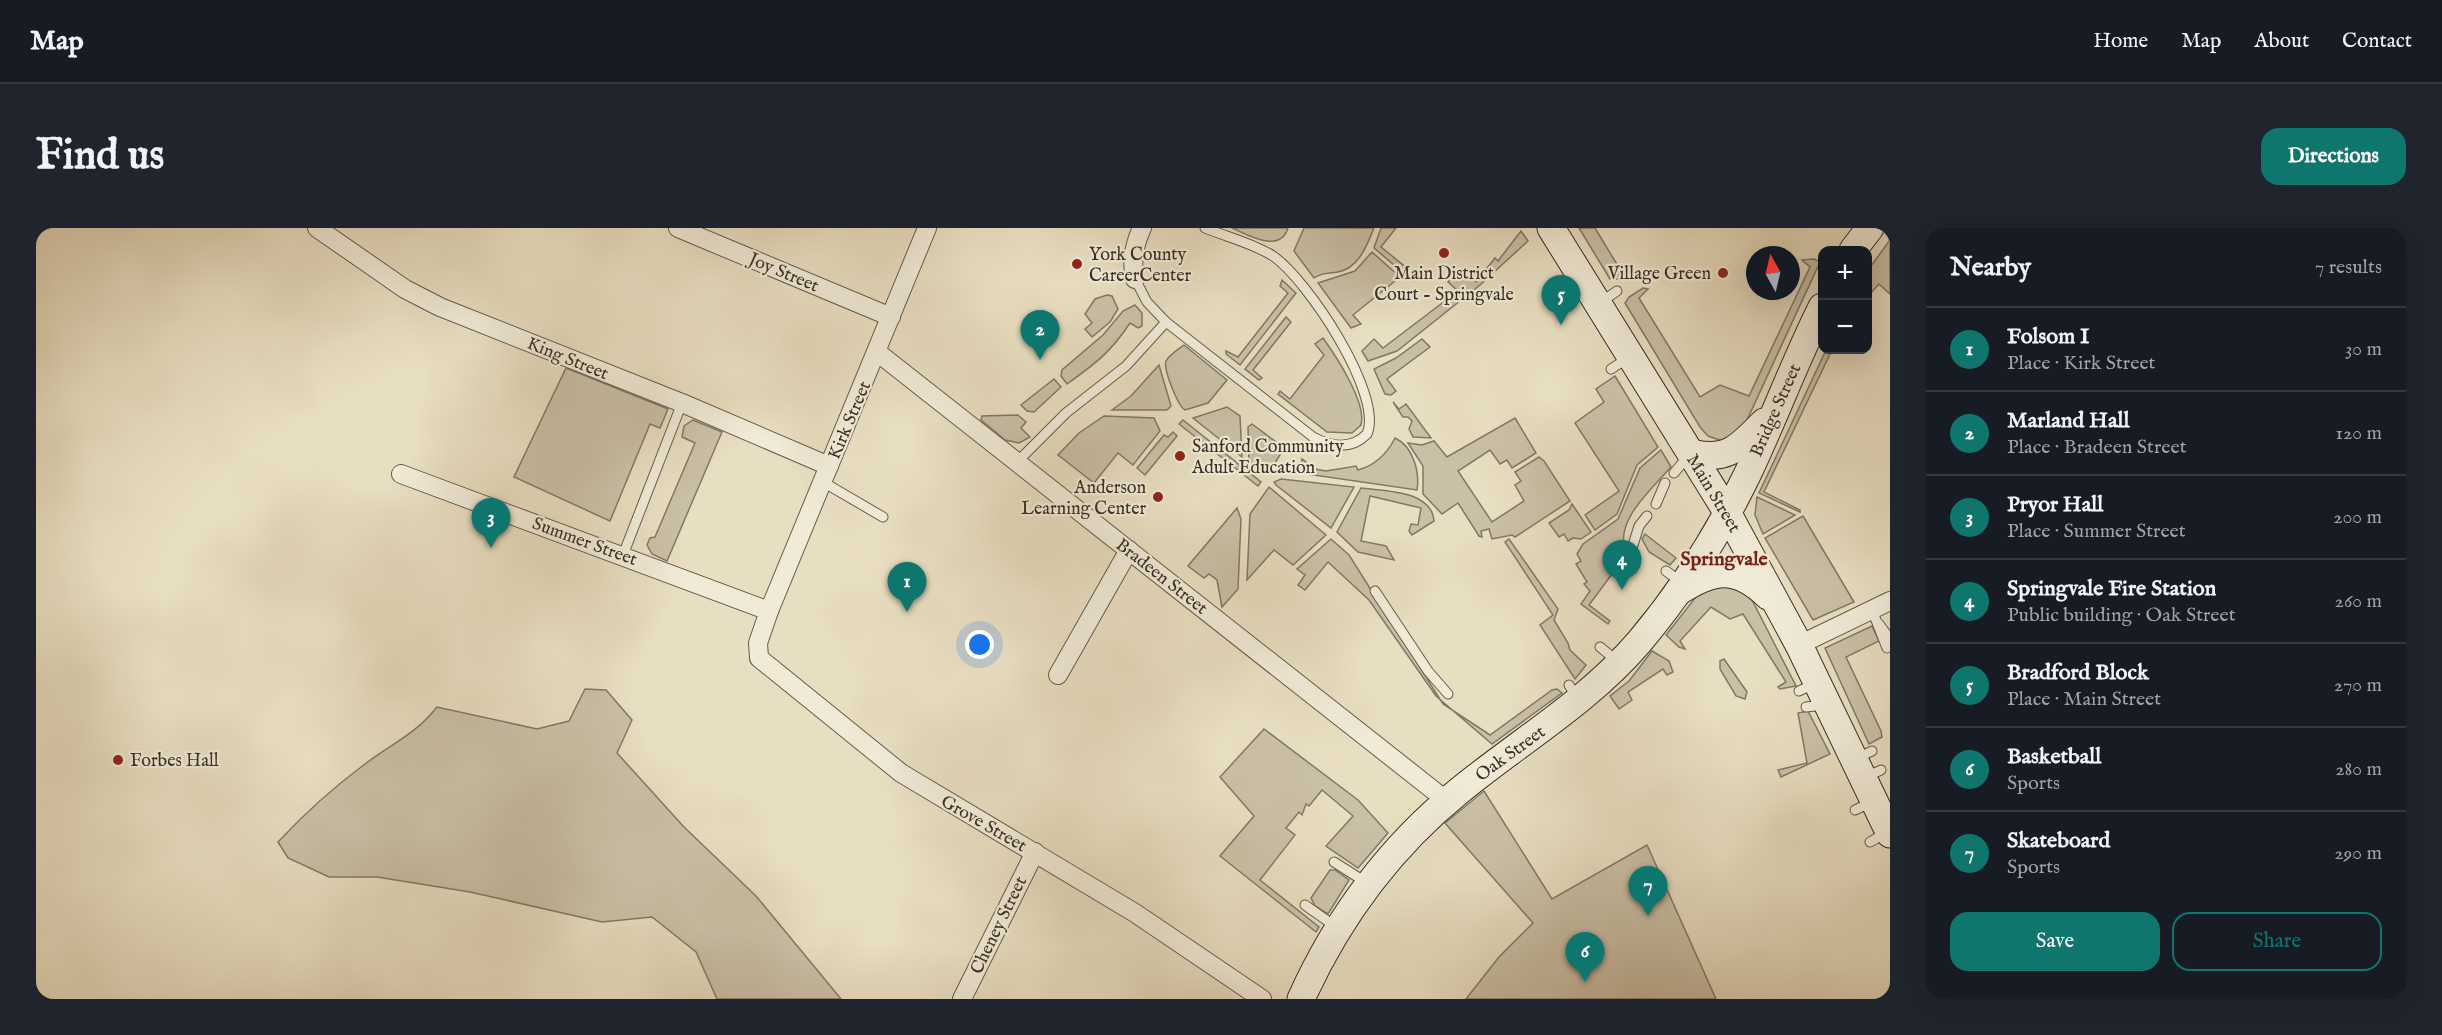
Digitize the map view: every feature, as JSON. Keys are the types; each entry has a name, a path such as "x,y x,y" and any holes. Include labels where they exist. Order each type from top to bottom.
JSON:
{"main road":[{"name":"Main Street","path":"1551,228 1608,297 1621,363 1683,463 1726,512 1799,645 1813,696 1875,801"},
{"path":"1856,246 1870,228"},
{"name":"Bridge Street","path":"1726,512 1818,316"},
{"path":"1683,463 1709,458 1740,447 1775,411"},
{"name":"Oak Street","path":"1301,999 1338,928 1367,883 1403,841 1447,801 1585,692 1610,655 1650,635 1675,582 1726,512"},
{"path":"1675,582 1709,575 1733,574 1754,582 1778,606"}],"street":[{"name":"King Street","path":"317,228 405,289 440,307 682,403 826,474"},
{"name":"Joy Street","path":"678,228 891,317"},
{"name":"Kirk Street","path":"769,611 927,228"},
{"path":"1135,279 1133,253 1142,228"},
{"name":"Bradeen Street","path":"877,352 1447,801"},
{"name":"Summer Street","path":"401,474 769,611"},
{"path":"1058,675 1129,550"},
{"path":"1799,645 1878,607"},
{"name":"Grove Street","path":"769,611 757,649 763,662 895,769 1139,916 1263,999"},
{"name":"Cheney Street","path":"962,999 1035,852"}],"lane":[{"path":"1135,279 1147,302 1166,322 1313,437 1326,444 1352,445 1367,434 1372,415 1365,392 1344,348 1308,293 1274,257 1204,228"},
{"path":"1017,462 1066,413 1126,366 1166,322"},
{"path":"623,555 682,403"},
{"path":"826,474 883,518"},
{"path":"1656,504 1665,483"},
{"path":"1633,544 1639,526 1647,516"},
{"path":"1375,591 1428,671 1448,694"},
{"path":"1878,607 1888,644"},
{"path":"1334,862 1367,883"},
{"path":"1305,904 1338,928"}],"shaded area":[{"path":"1232,228 1288,228 1284,236 1271,241 1255,238"},
{"path":"1304,228 1374,228 1361,255 1352,266 1314,278 1294,251"},
{"path":"1381,228 1396,228 1381,247 1408,269 1406,272 1401,271 1374,248"},
{"path":"1579,228 1595,228 1621,271 1632,265 1632,270 1618,279 1610,279"},
{"path":"1521,231 1528,241 1480,285 1397,351 1368,361 1362,351 1374,339 1383,348 1458,291 1448,282 1459,269 1476,282 1495,258 1498,261"},
{"path":"1890,240 1890,294 1879,284 1872,292 1872,265"},
{"path":"1372,252 1400,277 1353,315 1361,324 1351,328 1318,283 1355,271"},
{"path":"1814,259 1818,261 1818,266 1747,420 1735,436 1722,441 1708,436 1700,427 1625,303 1629,297 1643,288 1648,289 1639,298 1700,397 1720,385 1749,396 1794,300 1800,300 1800,288 1810,267 1802,260"},
{"path":"1282,280 1296,293 1240,365 1226,354 1226,351 1238,357 1288,293 1280,286"},
{"path":"1107,295 1112,296 1118,309 1110,322 1092,337 1085,329 1092,323 1085,314 1095,299"},
{"path":"1135,305 1142,313 1142,326 1138,328 1130,323 1102,357 1067,384 1061,376 1062,370 1103,335 1123,311"},
{"path":"1286,317 1291,322 1253,370 1262,378 1259,380 1245,369"},
{"path":"1323,338 1349,380 1359,405 1362,416 1361,425 1352,433 1327,432 1278,394 1280,391 1290,399 1324,355 1315,344"},
{"path":"1422,339 1430,347 1387,379 1396,391 1391,395 1385,394 1374,369 1396,358"},
{"path":"1184,345 1227,380 1208,403 1185,410 1175,395 1166,365 1169,357"},
{"path":"1824,354 1830,354 1764,492 1800,512 1759,493"},
{"path":"1159,365 1171,406 1167,410 1112,410 1131,396"},
{"path":"566,368 668,409 660,428 650,424 610,521 514,477"},
{"path":"1615,376 1658,447 1637,465 1617,514 1595,530 1585,515 1619,491 1575,423 1604,402 1596,389"},
{"path":"1054,379 1061,387 1034,412 1027,411 1021,405"},
{"path":"1393,402 1399,409 1406,404 1431,438 1413,437 1409,429 1412,421 1408,417 1403,417"},
{"path":"1227,407 1240,416 1242,457 1193,418"},
{"path":"1018,415 1026,422 1021,428 1030,437 1019,443 1005,440 981,420 982,416"},
{"path":"1104,416 1154,418 1160,431 1133,465 1118,453 1094,483 1058,455 1079,433"},
{"path":"1515,418 1536,453 1512,468 1507,460 1500,464 1490,450 1458,471 1492,522 1524,501 1515,485 1521,481 1515,472 1539,457 1570,501 1515,537 1512,535 1492,539 1489,529 1481,531 1482,537 1479,536 1458,503 1442,514 1423,494 1423,466 1408,443 1422,445 1434,441 1447,457"},
{"path":"693,420 722,432 667,561 652,554 647,545 650,538 655,537 695,443 682,437 684,426"},
{"path":"1183,420 1261,482 1258,486 1179,424"},
{"path":"1252,424 1284,448 1271,470 1254,468 1249,461 1248,427"},
{"path":"1173,432 1177,436 1145,475 1137,468 1164,435 1168,437"},
{"path":"1395,438 1406,447 1414,460 1417,490 1307,474 1301,470 1302,459 1315,469 1326,471 1356,466 1358,470 1364,468 1380,458"},
{"path":"1661,450 1671,467 1629,518 1624,542 1627,554 1589,605 1610,621 1608,624 1581,604 1590,591 1584,584 1587,582 1576,564 1581,561 1577,554 1583,544 1618,519 1640,468"},
{"path":"1281,479 1354,487 1331,528 1276,485 1274,482"},
{"path":"1269,487 1326,535 1293,565 1274,550 1247,580 1250,514"},
{"path":"1361,488 1405,494 1416,498 1425,503 1434,521 1412,535 1409,531 1411,524 1418,525 1421,508 1370,496 1361,541 1386,546 1394,560 1358,552 1337,532"},
{"path":"1757,497 1795,515 1763,534 1755,515"},
{"path":"1572,504 1591,532 1581,539 1573,538 1568,541 1564,534 1559,537 1549,523 1569,510"},
{"path":"1237,508 1241,519 1238,589 1222,607 1217,580 1209,574 1204,578 1188,566"},
{"path":"1803,516 1854,602 1813,620 1765,538"},
{"path":"1645,534 1676,558 1670,565 1649,552 1642,539"},
{"path":"1331,539 1349,555 1440,700 1369,600 1328,562 1305,590 1298,585 1305,575 1297,569"},
{"path":"1509,539 1558,609 1554,620 1570,650 1586,665 1575,679 1540,625 1553,615 1505,542"},
{"path":"1714,586 1739,588 1752,600 1796,686 1780,689 1778,687 1786,682 1743,614 1730,619 1711,607 1680,641 1685,649 1679,647 1666,635 1699,593"},
{"path":"1872,626 1879,641 1846,657 1881,731 1882,737 1869,744 1825,648"},
{"path":"1652,651 1669,661 1673,672 1667,675 1663,669 1628,692 1632,700 1619,709 1610,696 1629,681"},
{"path":"1724,659 1747,692 1745,699 1736,696 1720,669 1720,661"},
{"path":"585,689 606,690 632,720 617,753 684,827 756,896 841,999 717,999 696,952 652,917 602,922 470,892 377,877 329,877 288,858 278,842 331,791 365,764 412,732 437,707 537,729 569,721"},
{"path":"1557,689 1562,693 1492,744 1453,711 1490,735 1552,690"},
{"path":"1808,711 1830,754 1781,777 1778,770 1807,763 1798,713"},
{"path":"1264,729 1358,800 1388,833 1358,868 1326,846 1353,816 1322,790 1309,806 1306,804 1302,815 1299,812 1286,828 1295,835 1260,880 1319,927 1316,932 1220,856 1254,816 1220,777"},
{"path":"1484,791 1552,899 1647,845 1716,999 1466,999 1499,957 1533,923 1445,823"},
{"path":"1330,870 1335,870 1349,880 1328,914 1315,906 1311,898"}],"place":[{"name":"Main District Court - Springvale","path":"1444,253"},
{"name":"York County CareerCenter","path":"1077,264"},
{"name":"Village Green","path":"1723,273"},
{"name":"Bradford Block","path":"1561,325"},
{"name":"Marland Hall","path":"1040,360"},
{"name":"Sanford Community Adult Education","path":"1180,456"},
{"name":"Anderson Learning Center","path":"1158,497"},
{"name":"Pryor Hall","path":"491,548"},
{"name":"Springvale Fire Station","path":"1622,590"},
{"name":"Folsom I","path":"907,612"},
{"name":"Forbes Hall","path":"118,760"},
{"name":"Skateboard","path":"1648,916"},
{"name":"Basketball","path":"1585,982"}],"district":[{"name":"Springvale","path":"1724,558"}]}
